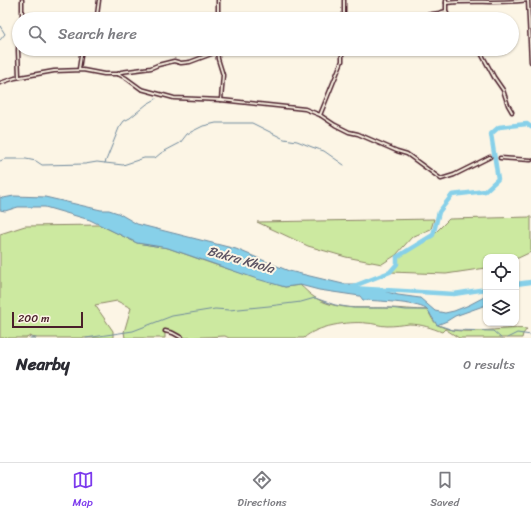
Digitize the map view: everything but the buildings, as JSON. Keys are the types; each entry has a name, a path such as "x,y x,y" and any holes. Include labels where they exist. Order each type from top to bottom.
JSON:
{"street":[{"path":"22,0 22,12"},
{"path":"97,12 98,0"},
{"path":"218,0 218,12"},
{"path":"344,0 344,12"},
{"path":"441,12 446,10 446,0"},
{"path":"446,3 528,0 531,62"},
{"path":"18,56 19,77"},
{"path":"79,70 81,56"},
{"path":"0,83 19,77 62,70 79,70 104,74 118,74 121,72 151,68 174,61 181,63 190,62 206,56"},
{"path":"218,56 223,75 220,100"},
{"path":"320,115 342,61 342,56"},
{"path":"483,56 503,90 512,112"},
{"path":"118,74 141,89 174,98 220,100 298,108 320,115 343,129 365,136 407,154 441,179 454,175 490,157"},
{"path":"500,158 531,160"},
{"path":"166,331 182,338"}],"green space":[{"path":"531,217 531,252 519,258 519,254 483,254 483,268 446,274 390,272 397,264 397,257 433,235 449,219"},
{"path":"434,219 431,229 412,237 396,255 382,264 346,257 308,246 257,222"},
{"path":"100,225 137,243 168,248 285,287 300,285 314,297 331,304 350,307 428,310 436,324 458,331 517,328 527,329 522,338 459,338 445,329 442,332 418,325 409,324 382,326 369,323 351,323 324,327 316,330 304,338 229,338 225,336 182,338 173,333 165,332 165,338 125,338 124,332 131,308 117,301 95,305 113,331 113,338 36,338 31,336 26,338 0,338 0,234 25,226"}],"water":[{"path":"14,196 45,197 101,210 109,210 118,213 137,224 236,249 289,271 343,284 359,284 356,288 376,289 398,295 420,298 435,311 445,313 454,311 483,298 483,306 455,316 437,325 427,310 421,307 396,302 363,300 360,296 319,290 300,285 285,287 257,279 168,248 137,243 90,220 45,207 18,207 5,211 0,210 0,197 3,198"}],"waterway":[{"path":"0,26 5,34 0,40"},
{"path":"0,161 5,159 26,159 36,161 42,165 85,164 97,162 105,163 119,128 124,121 156,99"},
{"path":"105,163 123,165 144,158 155,158 161,153 180,143 187,134 203,126 216,123 252,123 284,139 297,141 324,151 344,165"},
{"path":"354,286 390,272 397,264 397,257 433,235 439,212 452,195 485,191 498,179 491,134 499,127 527,124 531,127"},
{"name":"Bakra Khola","path":"519,284 531,282"},
{"name":"Bakra Khola","path":"350,288 454,294 483,289"},
{"path":"86,338 133,331 172,316 215,309 229,310 301,302 315,298 335,305 353,308 428,310 430,314"},
{"path":"438,325 453,330 493,331 501,338"},
{"path":"507,338 517,333 531,335"},
{"path":"30,338 36,338"}]}
